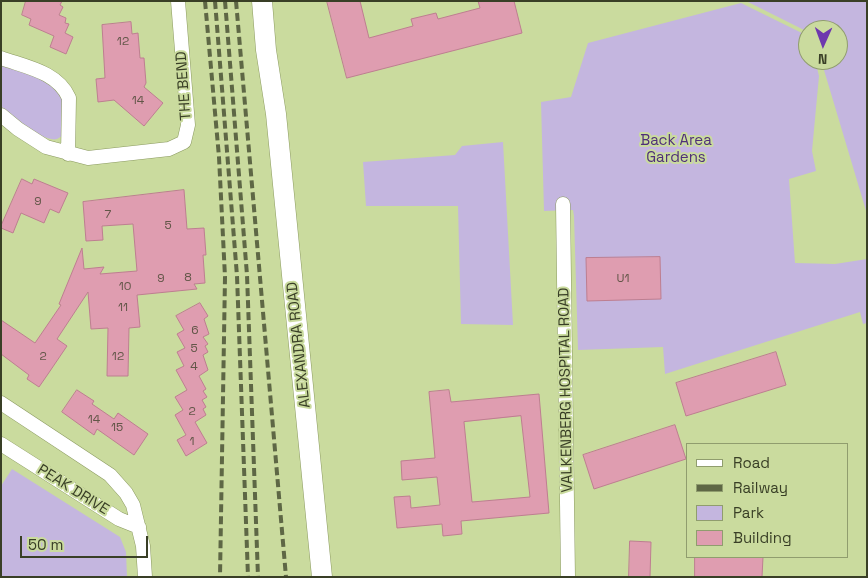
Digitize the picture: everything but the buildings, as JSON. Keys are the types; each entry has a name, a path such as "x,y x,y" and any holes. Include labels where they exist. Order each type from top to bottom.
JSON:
{"street":[{"name":"THE BEND","path":"1,115 31,138 68,154 88,158 169,149 184,142 188,125 178,1"},
{"name":"ALEXANDRA ROAD","path":"262,1 266,50 276,114 322,577"},
{"name":"ALEXANDRA ROAD","path":"275,1 278,37 276,114"},
{"path":"1,58 52,77 66,90 69,98 68,154"},
{"name":"VALKENBERG HOSPITAL ROAD","path":"563,204 568,577"},
{"name":"PEAK DRIVE","path":"1,403 110,475 126,493 139,527"},
{"name":"PEAK DRIVE","path":"1,444 120,519 139,527"},
{"path":"139,527 143,546 145,577"}],"green space":[{"path":"746,1 867,1 867,214 824,70 848,70 848,20 798,20 798,27"},
{"name":"Back Area Gardens","path":"741,3 798,31 798,70 818,70 819,76 812,151 816,171 789,179 795,263 835,264 867,259 867,323 863,324 860,312 665,374 663,347 578,350 574,216 573,210 544,211 541,102 571,97 588,43"},
{"path":"1,63 51,82 63,97 62,136 57,139 44,137 19,122 1,106"},
{"path":"503,142 513,325 461,324 458,206 366,206 363,162 455,155 462,146"},
{"path":"12,469 120,537 126,552 127,577 1,577 1,486"}],"railway":[{"path":"205,1 219,157 225,277 220,577"},
{"path":"215,1 237,276 248,577"},
{"path":"225,1 247,275 258,577"},
{"path":"236,1 286,577"}]}
